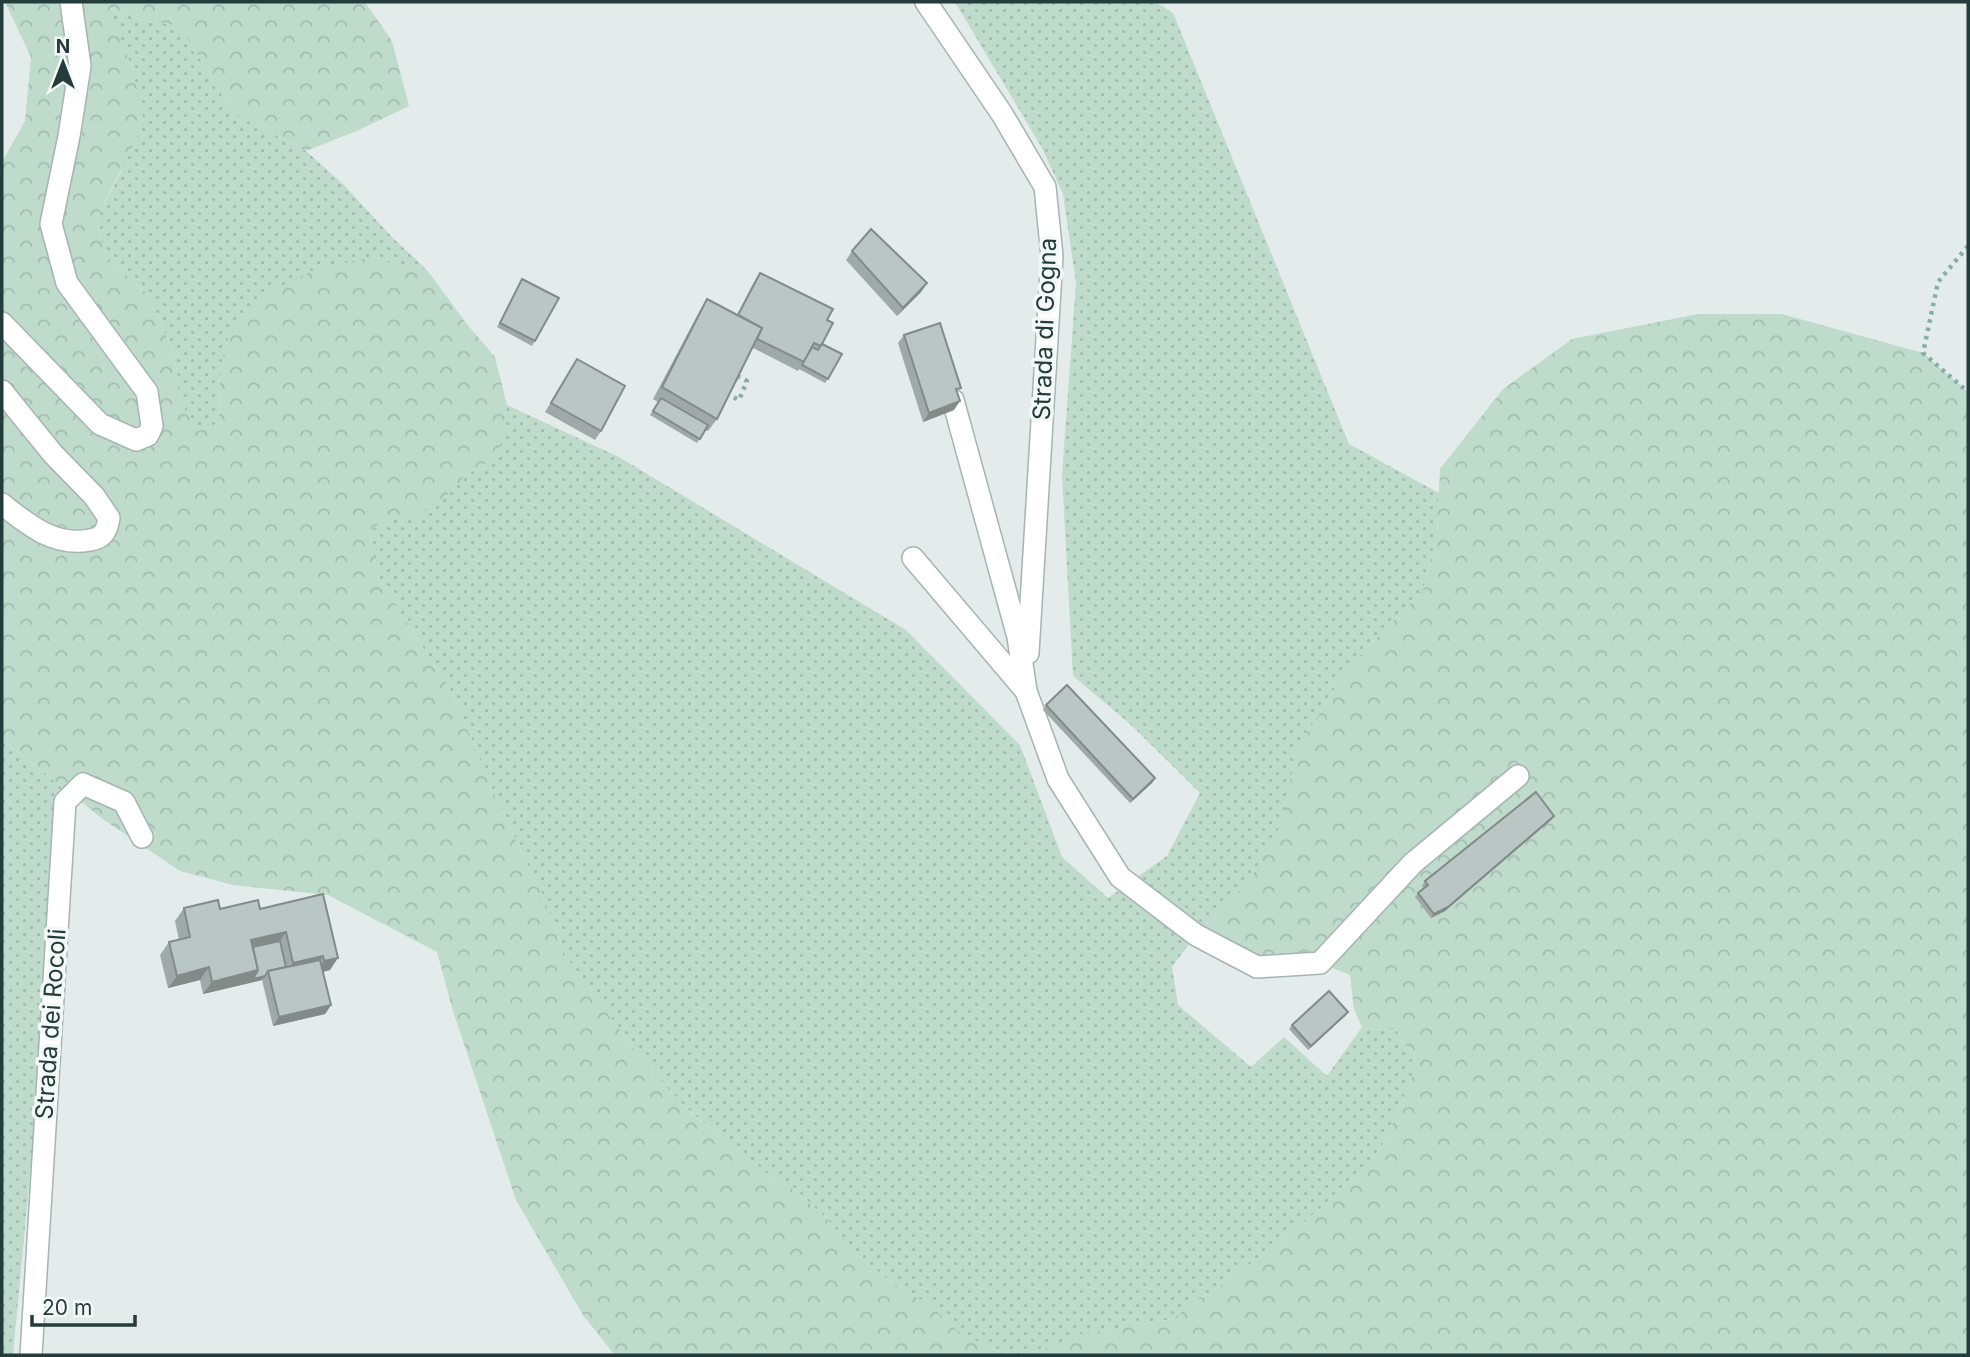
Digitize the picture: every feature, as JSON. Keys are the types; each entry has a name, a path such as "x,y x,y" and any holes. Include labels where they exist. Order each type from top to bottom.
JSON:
{"street":[{"path":"2,323 100,424 136,440 148,435 152,426 147,392 67,283 51,224 80,66 71,2"},
{"name":"Strada di Gogna","path":"926,2 1002,114 1045,187 1052,256 1026,691"},
{"path":"2,391 53,454 94,496 109,518 107,530 99,539 79,542 58,540 31,527 2,504"},
{"name":"Strada di Gogna","path":"953,400 1018,637 1026,691 1058,779 1119,877 1196,935 1257,967 1320,963 1413,863 1518,776"},
{"name":"Strada di Gogna","path":"913,558 1026,691"},
{"name":"Strada dei Rocoli","path":"31,1355 65,802 83,785 124,802 142,837"}],"path":[{"path":"1968,246 1938,282 1923,353 1968,392"},
{"path":"737,376 747,381 739,400 727,394 737,376"}],"green space":[{"path":"5,2 365,2 392,41 409,106 306,151 233,113 180,26 146,21 110,8 133,71 144,124 96,220 106,256 149,296 174,354 182,405 198,431 219,423 220,369 231,327 268,293 316,269 373,257 427,270 495,357 507,405 499,455 465,476 446,496 413,519 389,518 369,531 377,576 454,696 493,792 543,896 566,957 644,1062 687,1109 766,1173 799,1193 826,1218 856,1254 886,1278 932,1307 957,1330 990,1349 1021,1355 613,1353 583,1315 516,1200 453,1011 437,952 328,895 233,885 180,871 104,820 2,739 2,162 25,121 31,57"},
{"path":"955,2 1156,2 1173,13 1349,444 1439,493 1437,535 1423,590 1346,670 1295,753 1285,819 1250,879 1196,935 1172,967 1178,1005 1251,1067 1284,1037 1327,1076 1362,1027 1396,1029 1416,1058 1411,1080 1385,1141 1369,1164 1287,1238 1172,1319 1076,1335 1057,1345 1021,1355 990,1349 957,1330 932,1307 886,1278 856,1254 826,1218 799,1193 766,1173 724,1141 681,1103 644,1062 566,957 543,896 493,792 454,696 377,576 369,531 389,518 446,496 465,476 498,455 507,405 619,457 906,630 1020,745 1062,857 1108,898 1167,856 1200,793 1130,724 1073,676 1062,475 1076,283 1063,194 1042,148"},
{"path":"109,8 146,21 180,26 233,113 306,151 343,184 427,270 373,257 220,369 219,423 198,431 182,405 174,354 149,296 106,256 96,220 121,172 133,71"},
{"path":"1698,314 1782,314 1923,353 1968,392 1968,1355 1021,1355 1057,1345 1075,1335 1172,1319 1287,1238 1369,1164 1385,1141 1411,1080 1416,1058 1396,1029 1362,1027 1354,1009 1350,975 1320,963 1257,967 1196,935 1250,879 1284,819 1295,753 1346,670 1423,590 1437,535 1440,469 1503,389 1572,339"},
{"path":"2,739 72,795 65,802 13,1355 2,1355"}],"building":[{"path":"871,229 927,283 903,308 852,251"},
{"path":"760,273 833,309 827,320 833,323 821,346 814,343 804,362 757,339 762,328 738,315"},
{"path":"522,279 559,298 535,341 500,323"},
{"path":"707,299 762,328 717,419 662,387"},
{"path":"940,323 961,388 956,389 960,401 929,413 904,335"},
{"path":"822,344 842,354 828,379 802,365 812,347 818,350"},
{"path":"577,359 625,386 601,431 551,403"},
{"path":"661,398 708,425 700,439 653,411"},
{"path":"1067,685 1155,778 1133,799 1046,705"},
{"path":"1536,792 1554,816 1448,907 1434,914 1418,893 1428,885 1425,881"},
{"path":"323,894 338,958 324,961 323,956 293,963 286,932 251,940 258,970 212,982 209,967 177,976 169,942 190,937 184,908 218,900 220,909 258,900 260,909"},
{"path":"280,941 286,967 268,971 265,976 253,979 258,970 253,947"},
{"path":"320,960 331,1005 279,1017 268,971"},
{"path":"1329,991 1348,1012 1311,1046 1292,1025"}]}
